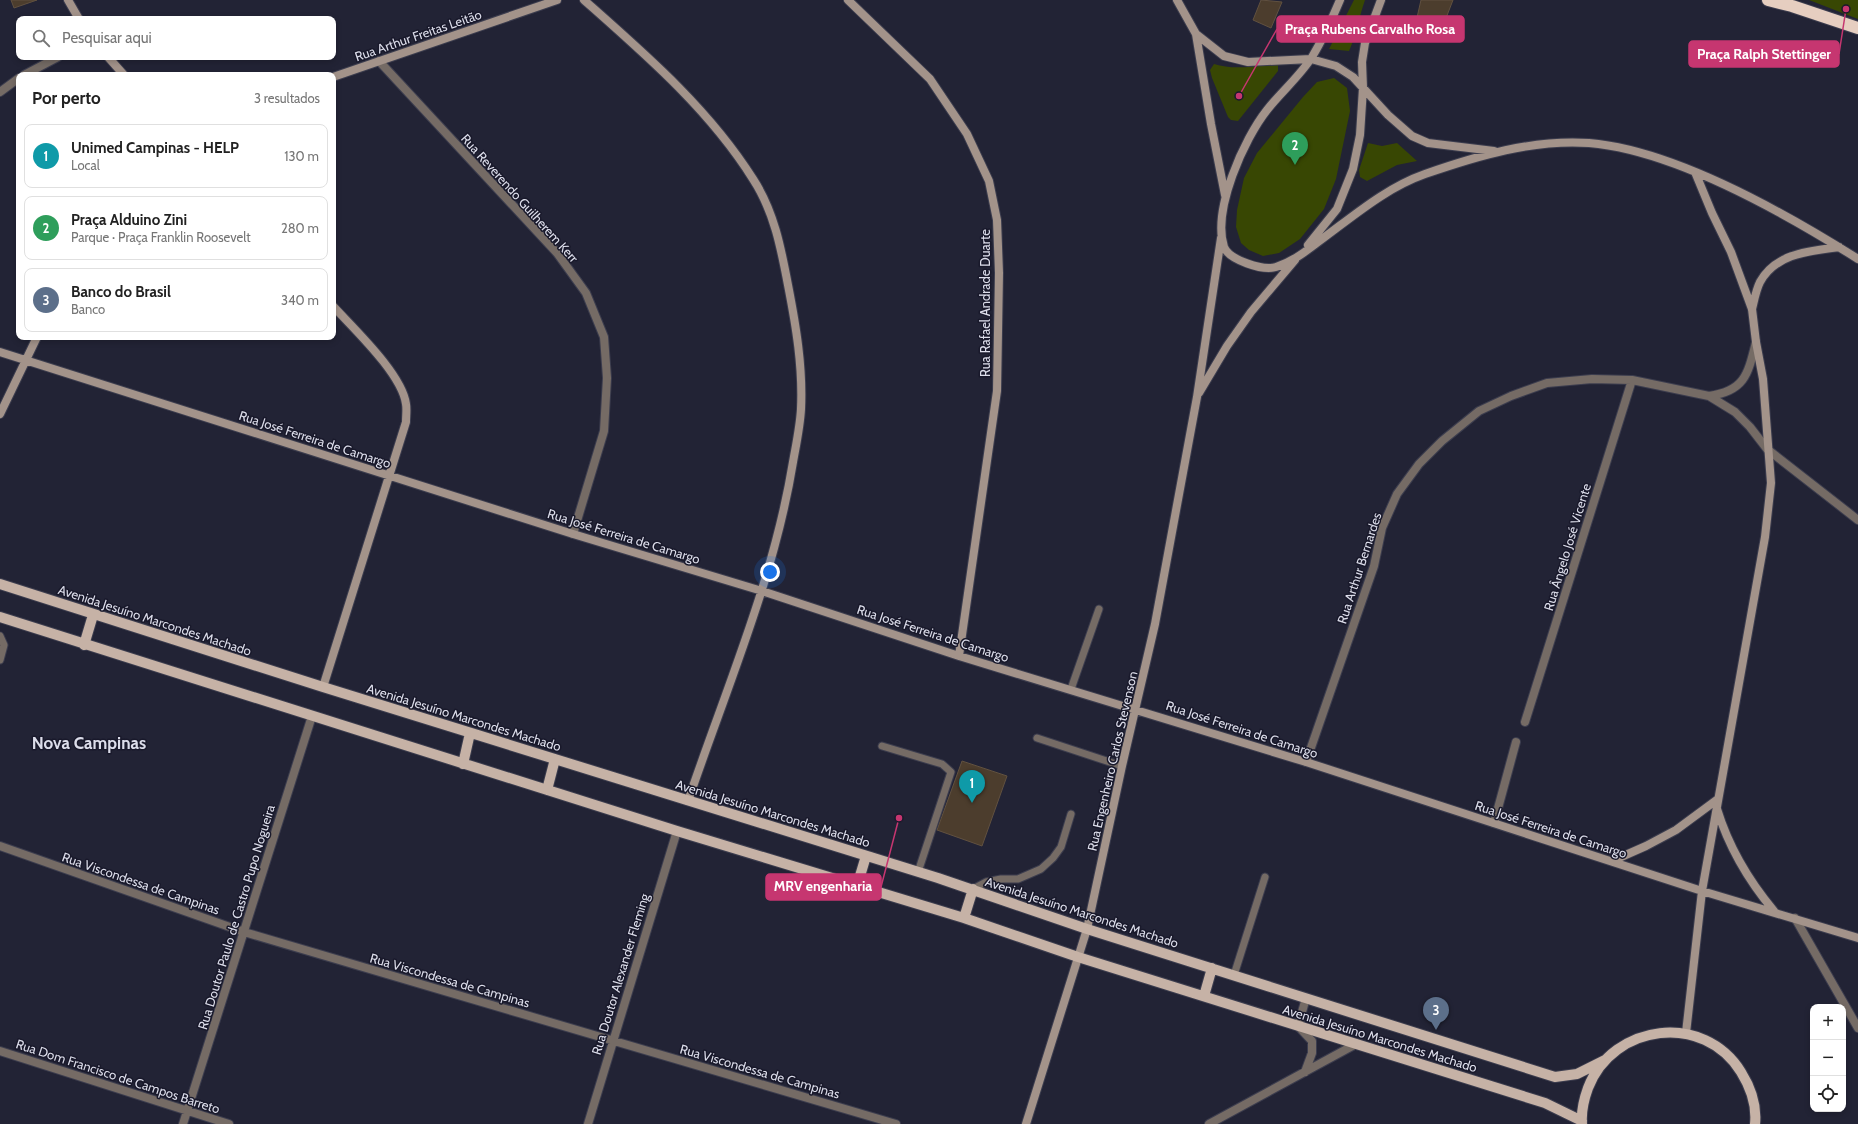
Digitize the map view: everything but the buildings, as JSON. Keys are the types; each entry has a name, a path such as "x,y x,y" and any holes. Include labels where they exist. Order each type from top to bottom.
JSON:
{"highway":[{"path":"1768,0 1792,6 1858,28"}],"main road":[{"name":"Avenida Jesuíno Marcondes Machado","path":"0,584 322,687 973,889 1087,929 1555,1077 1577,1074 1605,1060"},
{"path":"84,644 93,615"},
{"name":"Avenida Jesuíno Marcondes Machado","path":"0,617 677,831 964,918 1078,957 1545,1103 1582,1123"},
{"path":"463,764 470,733"},
{"path":"546,790 555,759"},
{"path":"857,886 866,856"},
{"path":"964,918 973,889"},
{"path":"1204,996 1212,968"},
{"path":"1582,1123 1584,1099 1592,1078 1605,1060 1628,1042 1656,1033 1686,1033 1712,1043 1734,1061 1750,1086 1756,1114 1755,1124"}],"street":[{"path":"68,0 77,16"},
{"name":"Rua Arthur Freitas Leitão","path":"336,76 557,0"},
{"path":"584,0 656,63 708,119 754,179 772,215 782,254 798,337 801,410 787,498 762,590 688,801"},
{"name":"Rua Rafael Andrade Duarte","path":"848,0 930,79 967,134 989,181 997,220 999,273 997,390 959,656"},
{"path":"1177,0 1196,34 1225,196"},
{"path":"1225,196 1249,136 1267,110 1311,59 1340,0"},
{"path":"1298,257 1337,209 1353,169 1360,135 1363,88 1362,62 1365,43 1381,0"},
{"path":"1196,34 1224,56 1248,62 1311,59 1336,66 1347,72 1412,136 1428,143 1457,148 1499,151"},
{"path":"30,72 52,60"},
{"path":"111,60 121,72"},
{"name":"Rua Reverendo Guilherem Kerr","path":"379,61 557,253 586,293 604,337 607,378 604,431 573,534"},
{"path":"0,92 16,80"},
{"path":"1221,235 1226,251 1240,261 1274,268 1298,257 1392,188 1423,175 1499,151 1551,143 1590,143 1638,152 1695,172 1769,207 1858,259"},
{"path":"1686,1033 1702,891 1765,537 1771,483 1767,449 1763,379 1752,309 1731,252 1695,172"},
{"name":"Rua Engenheiro Carlos Stevenson","path":"1026,1124 1087,929 1122,766 1155,624 1197,397 1221,235 1225,196"},
{"path":"1752,309 1760,282 1770,269 1786,258 1809,251 1839,247"},
{"name":"Rua Engenheiro Carlos Stevenson","path":"1197,397 1227,346 1251,312 1298,257"},
{"path":"322,687 406,422 406,403 397,380 384,363 336,309"},
{"path":"0,414 35,340"},
{"path":"1709,396 1725,394 1736,387 1746,373 1756,342"},
{"name":"Rua José Ferreira de Camargo","path":"0,352 573,534 762,590 959,656 1136,708 1702,891 1858,938"},
{"name":"Rua Arthur Bernardes","path":"1306,762 1374,566 1382,528 1397,494 1419,464 1442,441 1479,411 1511,396 1547,383 1592,379 1632,380 1709,396 1735,412 1750,427 1767,449 1858,520"},
{"name":"Rua Ângelo José Vicente","path":"1525,722 1632,380"},
{"name":"Rua Doutor Paulo de Castro Pupo Nogueira","path":"183,1124 312,716"},
{"path":"1494,823 1516,742"},
{"path":"1612,861 1646,846 1676,830 1718,803"},
{"path":"1718,803 1724,831 1739,862 1757,891 1775,912"},
{"name":"Rua Doutor Alexander Fleming","path":"588,1124 612,1040 677,831"},
{"name":"Rua Viscondessa de Campinas","path":"0,846 244,932 896,1124"},
{"path":"1795,918 1858,1028"},
{"path":"1305,1072 1312,1053 1312,1041 1298,1026 1306,998"},
{"path":"1209,1124 1356,1044"},
{"name":"Rua Dom Francisco de Campos Barreto","path":"0,1051 229,1124"}],"lane":[{"path":"1070,689 1099,609"},
{"path":"0,636 4,645 0,660"},
{"path":"1037,738 1122,766"},
{"path":"882,746 942,764 951,772 918,872"},
{"path":"973,889 986,882 1001,879 1018,880 1041,869 1053,858 1060,847 1071,814"},
{"path":"1234,975 1265,877"}],"green space":[{"path":"1354,0 1365,0 1349,51 1329,49"},
{"path":"1809,0 1858,0 1858,19"},
{"path":"1214,64 1230,67 1246,67 1278,64 1278,71 1238,121 1231,120 1228,117 1212,78 1210,70"},
{"path":"1334,78 1347,88 1350,111 1336,179 1324,209 1300,239 1279,253 1263,256 1249,250 1241,243 1236,227 1237,210 1244,178 1257,153 1303,97 1317,82"},
{"path":"1368,143 1382,146 1397,143 1417,161 1397,165 1367,181 1360,177 1359,170"}],"place":[{"name":"Praça Ralph Stettinger","path":"1846,9"},
{"name":"Praça Rubens Carvalho Rosa","path":"1239,96"},
{"name":"Praça Alduino Zini","path":"1295,165"},
{"name":"Unimed Campinas - HELP","path":"972,803"},
{"name":"MRV engenharia","path":"899,818"},
{"name":"Banco do Brasil","path":"1436,1030"}],"district":[{"name":"Nova Campinas","path":"89,743"}]}
